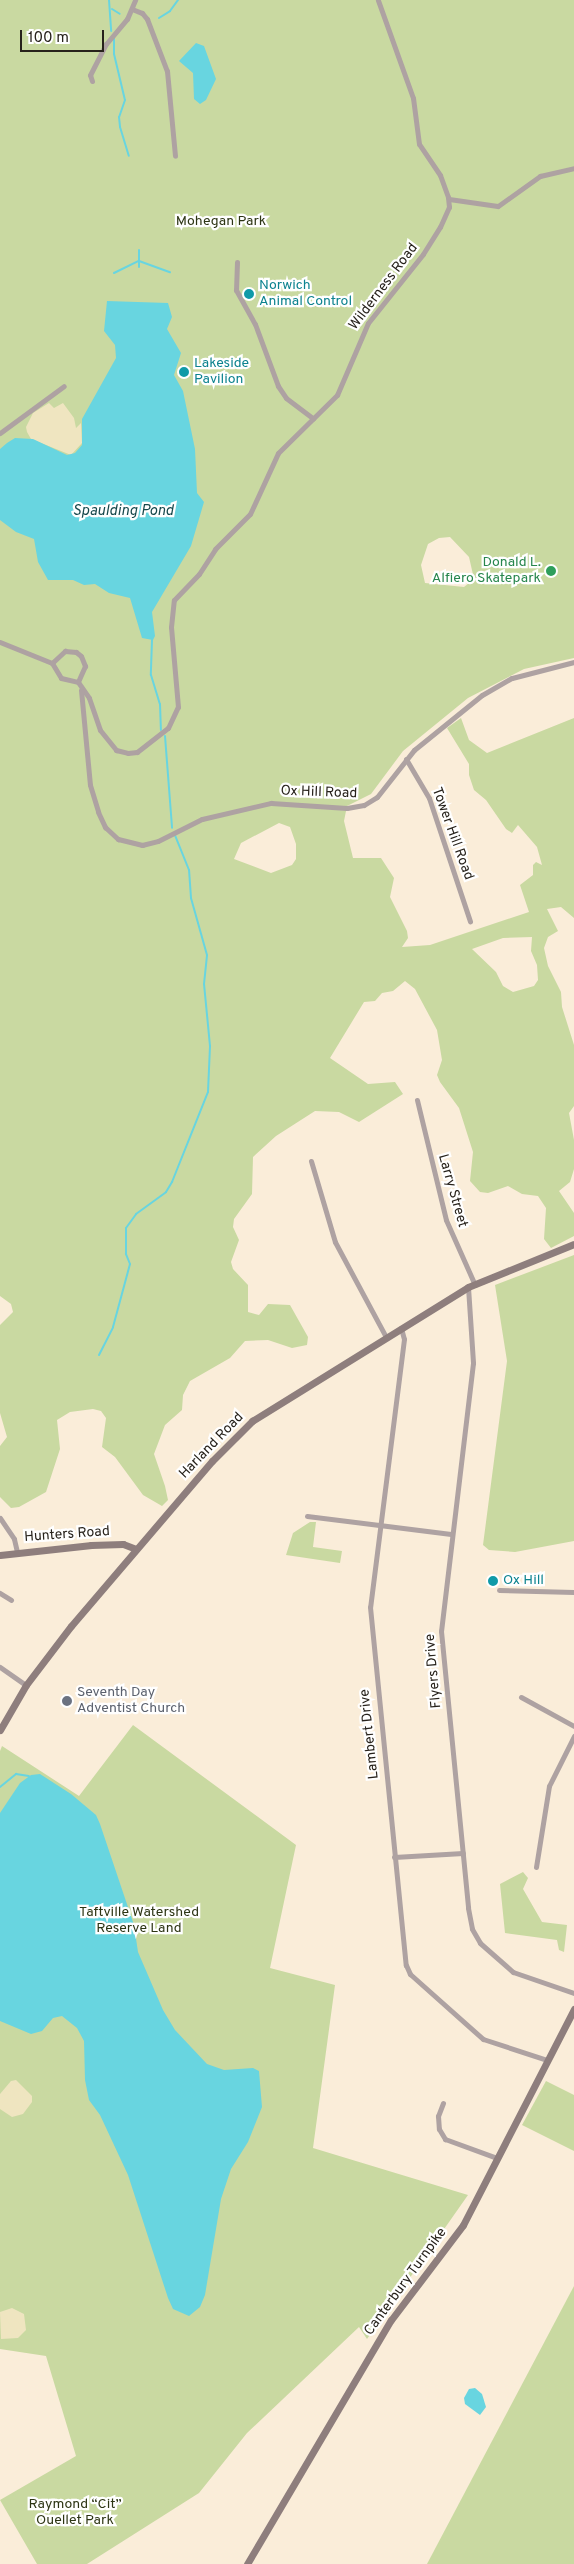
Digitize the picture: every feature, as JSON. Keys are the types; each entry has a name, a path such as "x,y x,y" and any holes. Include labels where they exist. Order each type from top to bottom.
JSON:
{"street":[{"path":"92,81 90,76 106,44 132,9 135,0"},
{"path":"378,0 413,98 417,140 440,175 449,199 498,206 540,176 574,168"},
{"path":"132,9 142,13 147,19 167,71 175,156"},
{"name":"Wilderness Road","path":"52,663 63,652 78,653 84,666 78,682 81,690 87,694 104,736 118,751 128,754 140,750 168,728 175,717 178,703 171,627 174,600 200,574 215,549 247,517 276,456 342,388 362,334 431,243 447,210 449,199"},
{"path":"237,262 236,290 255,324 278,386 286,398 313,418"},
{"path":"0,433 64,386"},
{"path":"0,642 52,663 61,678 78,682"},
{"name":"Ox Hill Road","path":"81,690 93,800 105,827 118,840 130,844 150,844 202,819 271,803 360,806 378,797 406,759 443,725 499,684 528,673 574,662"},
{"name":"Tower Hill Road","path":"406,759 429,798 470,921"},
{"name":"Larry Street","path":"417,1100 446,1220 472,1286"},
{"path":"312,1161 336,1242 386,1338"},
{"name":"Harland Road","path":"0,1730 26,1685 136,1549 252,1421 472,1286 574,1244"},
{"name":"Flyers Drive","path":"472,1286 473,1363 451,1534 441,1631 468,1908 472,1929 480,1943 513,1972 574,1993"},
{"name":"Lambert Drive","path":"401,1328 402,1348 379,1525 371,1623 406,1965 410,1974 483,2040 547,2060"},
{"path":"307,1516 451,1534"},
{"path":"0,1518 14,1539 17,1552"},
{"name":"Hunters Road","path":"0,1555 91,1545 123,1544 136,1549"},
{"path":"500,1590 574,1592"},
{"path":"0,1593 10,1600"},
{"path":"0,1667 26,1685"},
{"path":"521,1697 574,1726"},
{"path":"536,1867 549,1786 574,1736"},
{"path":"394,1857 463,1853"},
{"name":"Canterbury Turnpike","path":"247,2564 386,2329 463,2225 574,2008"},
{"path":"443,2103 438,2116 439,2129 445,2139 498,2158"}],"green space":[{"name":"Mohegan Park","path":"0,0 574,0 574,658 524,669 468,698 403,751 371,794 347,806 344,821 353,858 381,858 394,878 390,897 407,931 408,938 402,947 430,945 529,912 520,885 533,875 533,865 536,862 542,865 537,847 518,825 512,833 506,829 486,800 474,790 469,775 469,764 447,728 461,718 469,740 487,753 574,718 574,918 561,907 547,909 558,931 548,937 544,948 548,966 561,992 562,1007 574,1045 574,1106 569,1113 574,1140 574,1169 570,1182 559,1191 574,1213 574,1236 551,1248 544,1239 546,1208 538,1196 522,1194 508,1186 488,1193 480,1192 470,1181 473,1152 459,1108 437,1075 442,1060 437,1030 415,989 405,981 393,991 382,993 375,1001 364,1002 330,1058 368,1084 395,1082 403,1094 359,1122 339,1112 315,1111 276,1136 253,1157 252,1194 234,1219 233,1227 239,1240 231,1262 233,1269 248,1285 248,1312 259,1315 268,1304 290,1305 308,1337 307,1345 292,1348 268,1340 245,1341 230,1358 190,1381 183,1395 182,1410 165,1425 154,1454 168,1500 162,1506 143,1495 115,1457 102,1447 106,1418 101,1411 93,1409 70,1412 57,1420 60,1449 46,1492 19,1507 11,1508 0,1497 0,1446 7,1437 0,1413 0,1325 13,1312 11,1304 0,1296","holes":["450,537 469,557 474,579 464,587 425,583 421,565 428,544 439,538","279,823 290,827 296,844 296,859 292,865 271,873 234,859 241,843","532,937 531,951 537,965 538,980 534,986 513,992 503,986 496,972 472,949 503,938"]},
{"path":"574,1255 574,1541 515,1552 489,1550 483,1545 507,1361 495,1285"},
{"path":"310,1522 316,1522 313,1547 342,1551 340,1563 286,1555 293,1533"},
{"name":"Taftville Watershed Reserve Land","path":"133,1725 296,1845 270,1968 335,1985 313,2148 468,2195 367,2339 359,2327 247,2433 199,2493 87,2564 37,2564 0,2500 76,2456 46,2356 0,2349 0,1751 2,1746 79,1796"},
{"path":"523,1872 528,1878 523,1889 542,1922 567,1925 564,1952 559,1950 557,1940 505,1933 500,1884"},
{"path":"546,2081 574,2095 574,2151 522,2125"},
{"path":"574,2286 574,2564 427,2564"}],"sand":[{"path":"49,403 54,408 63,403 74,418 76,428 81,423 82,443 71,455 31,439 27,432 26,427 33,413"},
{"path":"16,2080 32,2096 32,2102 23,2114 12,2117 0,2109 0,2094 11,2081"},
{"path":"12,2308 24,2314 26,2330 18,2338 1,2339 0,2312"}],"water":[{"path":"196,43 204,46 216,79 206,100 200,104 194,99 193,73 179,61"},
{"name":"Spaulding Pond","path":"107,301 168,303 172,317 167,329 181,353 174,375 183,391 195,449 197,493 204,502 191,546 152,612 155,636 153,640 142,638 130,598 109,593 95,584 84,585 73,580 48,580 38,562 34,539 16,532 0,520 0,449 15,438 33,439 67,455 75,453 82,445 82,419 116,358 115,345 104,331"},
{"path":"40,1774 71,1794 96,1815 134,1925 138,1952 163,2010 175,2030 207,2064 224,2070 253,2068 259,2071 262,2107 248,2142 231,2169 221,2199 205,2295 200,2307 189,2316 173,2309 128,2175 100,2115 89,2100 85,2080 84,2041 77,2028 62,2016 53,2018 42,2031 31,2034 0,2021 0,1813 20,1783 31,1775"},
{"path":"475,2388 482,2394 486,2407 480,2415 465,2404 464,2398 469,2389"}],"waterway":[{"path":"109,0 111,31"},
{"path":"159,18 170,11 178,0"},
{"path":"112,9 120,14"},
{"path":"114,37 114,54 125,100 119,117 120,127 129,156"},
{"path":"139,250 139,267"},
{"path":"114,273 139,261 170,272"},
{"path":"152,640 151,675 160,704 161,730"},
{"path":"165,736 172,828"},
{"path":"99,1355 113,1327 130,1264 126,1254 126,1228 136,1214 166,1192 172,1182 208,1092 210,1046 204,984 207,955 191,898 189,870 175,836"},
{"path":"0,1787 16,1774 29,1776"}],"place":[{"name":"Norwich Animal Control","path":"249,294"},
{"name":"Lakeside Pavilion","path":"184,372"},
{"name":"Donald L. Alfiero Skatepark","path":"551,571"},
{"name":"Ox Hill","path":"493,1581"},
{"name":"Seventh Day Adventist Church","path":"67,1701"}],"park label":[{"name":"Raymond “Cit” Ouellet Park","path":"75,2514"}]}
